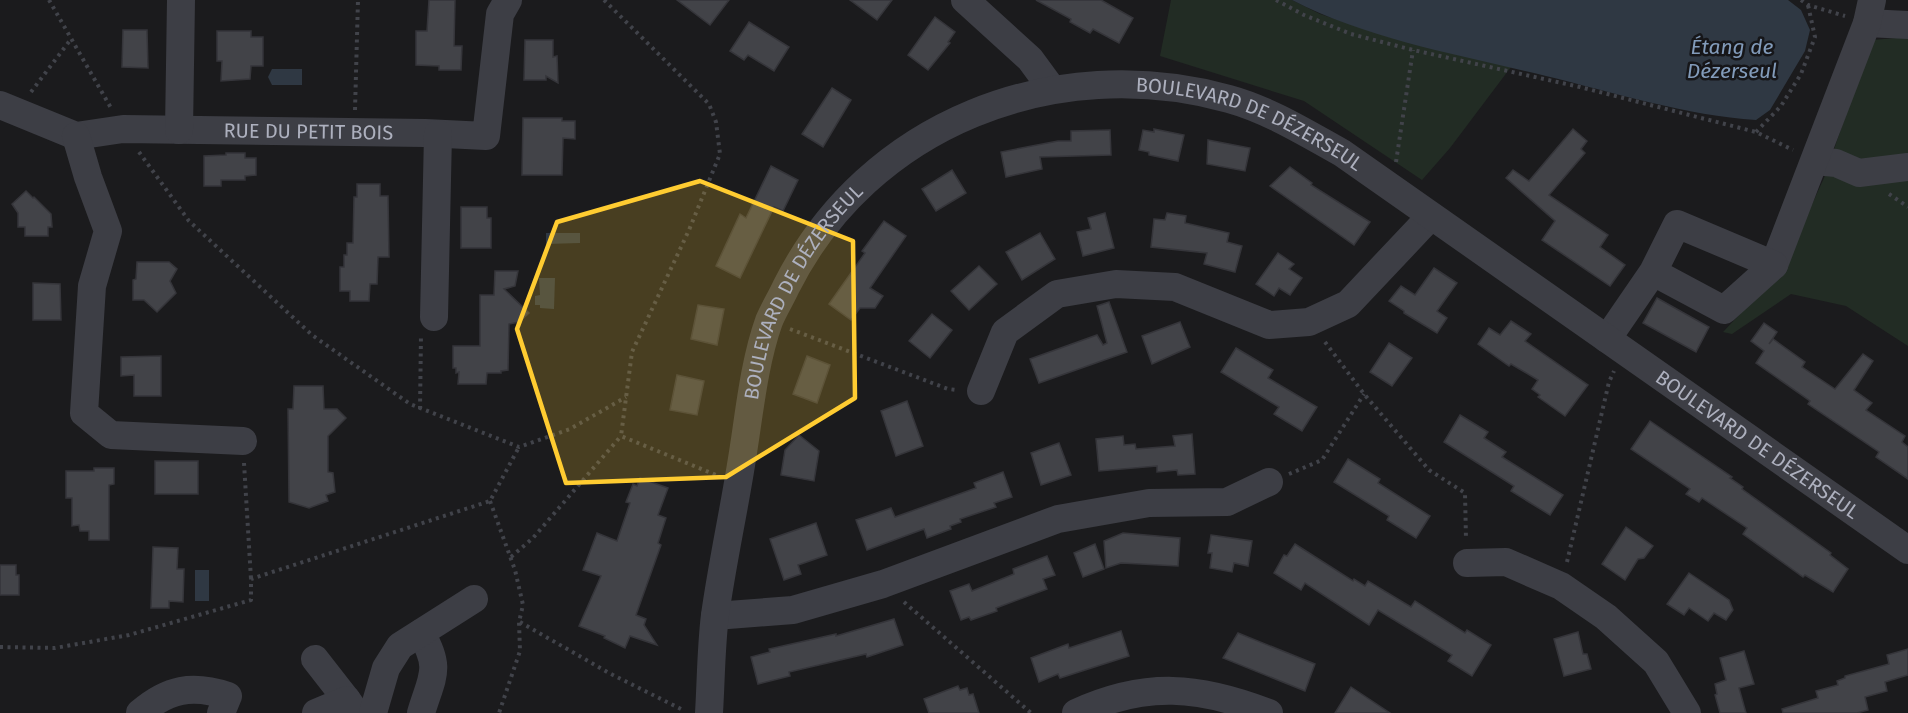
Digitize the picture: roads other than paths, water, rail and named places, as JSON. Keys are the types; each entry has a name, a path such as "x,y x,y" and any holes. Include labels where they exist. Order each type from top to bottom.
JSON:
{"street":[{"path":"179,130 181,0"},
{"name":"RUE DU PETIT BOIS","path":"76,136 123,129 486,136 500,14 508,0"},
{"path":"965,0 1030,59 1052,89"},
{"path":"1653,272 1724,310 1774,265 1815,161 1869,11 1908,25"},
{"name":"BOULEVARD DE DÉZERSEUL","path":"709,713 715,616 757,370 770,321 794,272 820,230 860,185 899,153 933,132 991,106 1052,89 1108,84 1166,87 1230,99 1285,121 1342,153 1908,550"},
{"path":"8,108 76,136 108,231 92,286 84,413 111,435 243,441"},
{"path":"434,317 438,134"},
{"path":"1815,161 1836,163 1859,173 1908,167"},
{"path":"981,390 1005,332 1057,294 1116,284 1175,287 1269,325 1309,322 1348,304 1431,216"},
{"path":"1615,345 1677,224 1774,265"},
{"path":"715,616 793,610 883,584 1058,519 1149,503 1227,502 1269,482"},
{"path":"1467,563 1506,562 1561,586 1606,617 1656,662 1686,713"},
{"path":"373,713 386,668 400,646 474,599"},
{"path":"421,633 433,657 435,667 422,713"},
{"path":"315,659 351,706 316,713"},
{"path":"140,713 152,702 165,696 183,690 202,689 228,696 221,713"},
{"path":"1076,713 1134,693 1169,691 1204,692 1241,702 1269,713"}],"water":[{"name":"Étang de Dézerseul","path":"1292,0 1788,0 1801,10 1810,30 1805,51 1770,110 1756,120 1677,109 1416,45 1353,26"},
{"path":"272,69 302,69 302,85 272,85 268,77"},
{"path":"546,233 580,233 580,243 546,244"},
{"path":"539,278 555,278 554,309 540,308 540,305 535,305 535,296 540,295"},
{"path":"195,570 209,570 209,601 195,601"}]}
